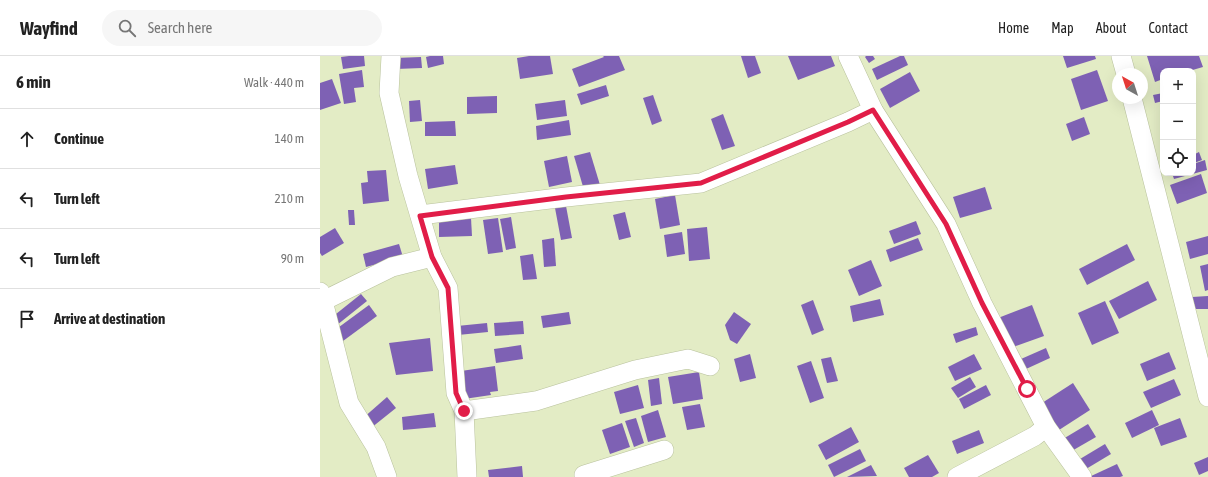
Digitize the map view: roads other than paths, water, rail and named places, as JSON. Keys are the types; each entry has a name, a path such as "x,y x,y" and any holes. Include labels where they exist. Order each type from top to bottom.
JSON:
{"street":[{"path":"391,56 389,93 408,176 432,257 448,288 456,393 464,411 467,477"},
{"path":"848,56 873,110 946,224 982,303 1046,427 1082,477"},
{"path":"1121,56 1124,68"},
{"path":"1134,104 1208,397"},
{"path":"420,216 566,197 701,183 848,122 873,110"},
{"path":"387,477 376,447 349,403 321,296 392,267 432,257"},
{"path":"464,411 536,401 635,370 688,359 710,366"},
{"path":"957,477 1035,436 1046,427"},
{"path":"580,476 664,450"}]}
